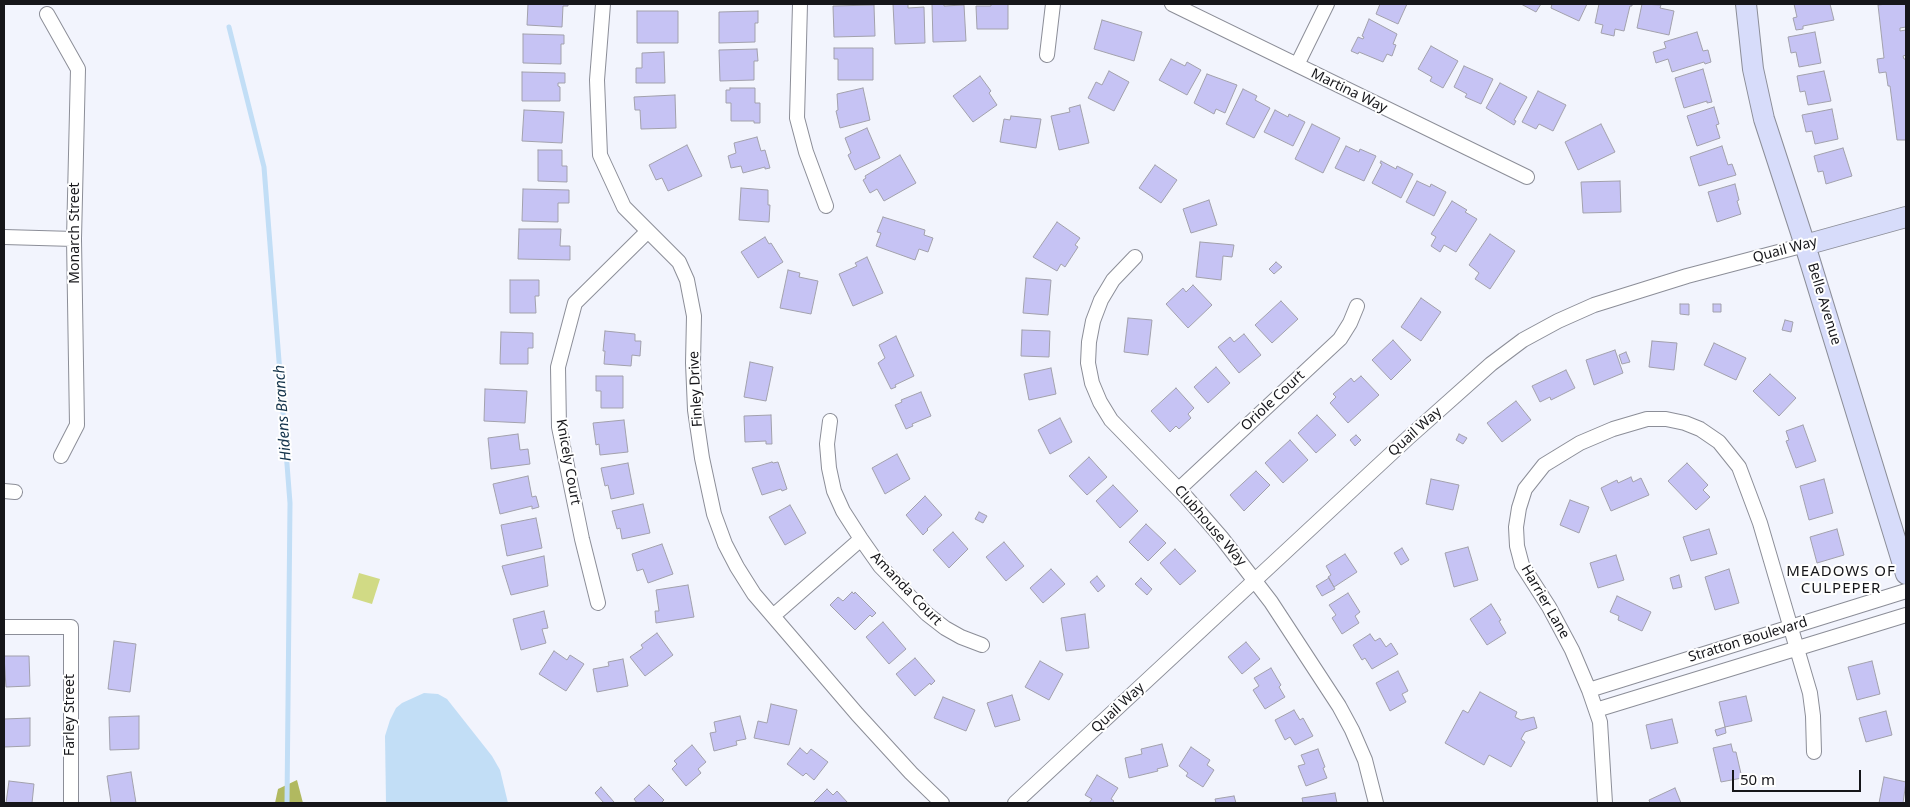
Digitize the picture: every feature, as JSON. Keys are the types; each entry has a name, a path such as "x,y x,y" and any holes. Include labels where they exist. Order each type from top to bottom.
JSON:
{"street":[{"name":"Finley Drive","path":"604,4 597,80 600,155 624,207 679,262 687,280 694,316 695,410 702,458 714,514 725,544 754,594 885,745 942,803"},
{"path":"800,4 797,118 806,152 826,206"},
{"path":"1047,55 1053,4"},
{"name":"Martina Way","path":"1172,4 1527,177"},
{"path":"1297,65 1327,4"},
{"name":"Belle Avenue","path":"1746,4 1753,69 1764,118 1805,244 1906,574"},
{"name":"Monarch Street","path":"47,14 78,69 74,239 77,425 61,456"},
{"name":"Quail Way","path":"1015,803 1422,426 1491,364 1523,340 1558,321 1594,305 1687,276 1906,216"},
{"name":"Knicely Court","path":"598,603 582,539 559,427 558,367 575,303 648,231"},
{"path":"4,238 74,239"},
{"name":"Clubhouse Way","path":"1136,257 1113,280 1101,300 1093,321 1088,363 1092,383 1100,402 1112,420 1222,536 1256,580 1339,706 1352,730 1365,760 1376,803"},
{"name":"Oriole Court","path":"1179,489 1340,339 1350,324 1357,306"},
{"name":"Harrier Lane","path":"1605,803 1600,722 1572,650 1554,616 1522,565 1517,546 1516,527 1519,508 1526,489 1544,465 1580,443 1613,429 1647,419 1686,423 1700,429 1720,442 1739,467 1760,523 1798,648 1811,701 1814,752"},
{"name":"Amanda Court","path":"830,420 827,444 829,468 834,491 843,511 861,539 880,566 927,614 961,638 982,645"},
{"name":"Amanda Court","path":"773,616 861,539"},
{"name":"Stratton Boulevard","path":"1589,690 1906,591"},
{"name":"Stratton Boulevard","path":"1596,710 1906,615"},
{"name":"Farley Street","path":"4,627 71,627 71,803"}],"green space":[{"path":"359,573 380,579 372,604 352,598"},
{"path":"297,780 303,803 275,803 278,789"}],"water":[{"path":"424,693 438,694 447,699 492,756 500,770 508,803 386,803 385,736 390,720 396,708 402,703"}],"building":[{"path":"528,4 568,4 568,6 563,6 562,27 527,25"},
{"path":"893,4 908,4 908,8 924,7 925,43 895,44"},
{"path":"932,4 944,4 944,6 964,5 966,41 933,42"},
{"path":"991,4 1008,4 1008,29 977,29 976,6 991,6"},
{"path":"1380,4 1407,4 1398,24 1376,14"},
{"path":"1521,4 1541,4 1536,12"},
{"path":"1552,4 1587,4 1579,21 1551,8"},
{"path":"1599,4 1632,4 1624,31 1615,29 1614,36 1601,33 1603,25 1595,23"},
{"path":"1642,4 1661,5 1660,8 1674,11 1669,35 1637,28"},
{"path":"1794,4 1830,4 1834,20 1803,26 1803,29 1796,30 1793,18 1797,17"},
{"path":"1906,4 1906,27 1900,28 1900,31 1906,30 1906,55 1903,56 1906,59 1906,140 1897,140 1890,86 1888,86 1886,72 1879,73 1877,59 1884,58 1878,5"},
{"path":"874,5 875,36 834,37 833,6"},
{"path":"637,11 678,11 678,43 637,43"},
{"path":"758,11 758,23 755,23 755,42 719,43 719,12"},
{"path":"1369,19 1397,34 1393,44 1396,45 1392,56 1387,54 1383,62 1359,52 1358,54 1351,51 1358,37 1363,39 1364,37 1362,36"},
{"path":"1102,20 1142,32 1134,61 1094,49"},
{"path":"1697,32 1703,51 1708,50 1711,62 1705,64 1704,62 1672,72 1668,59 1656,63 1653,52 1666,48 1664,42"},
{"path":"1815,32 1821,63 1799,67 1796,52 1791,53 1788,37"},
{"path":"523,34 564,35 564,44 561,44 561,64 523,63"},
{"path":"1431,46 1458,61 1443,88 1430,81 1432,77 1418,69"},
{"path":"834,48 873,48 873,80 838,80 838,59 834,59"},
{"path":"757,49 758,61 754,61 754,80 720,81 719,50"},
{"path":"664,52 665,83 636,83 636,68 642,68 642,53"},
{"path":"1171,59 1185,66 1187,62 1201,70 1187,95 1159,80"},
{"path":"1464,66 1493,79 1481,104 1465,97 1467,94 1454,87"},
{"path":"1703,69 1712,102 1707,103 1707,101 1684,108 1675,78"},
{"path":"1109,71 1129,82 1114,111 1088,98 1096,82 1102,85"},
{"path":"1824,71 1831,101 1808,105 1805,91 1800,92 1797,76"},
{"path":"522,72 565,73 565,83 558,83 560,87 560,101 522,101"},
{"path":"1207,74 1237,85 1225,113 1216,109 1214,114 1194,103"},
{"path":"980,76 991,91 989,93 997,105 973,122 953,96"},
{"path":"1500,83 1527,97 1514,120 1516,121 1514,125 1486,108"},
{"path":"730,88 755,88 755,103 760,103 760,123 754,123 754,121 731,121 731,103 726,103 726,90 730,90"},
{"path":"863,88 870,120 840,128 836,111 838,110 837,94"},
{"path":"1243,89 1257,96 1255,100 1270,108 1254,138 1226,124"},
{"path":"1538,91 1566,105 1553,131 1539,124 1536,129 1522,122"},
{"path":"675,95 676,128 641,129 640,110 635,110 634,97"},
{"path":"1080,105 1089,143 1059,150 1051,116 1070,112 1069,108"},
{"path":"1714,107 1719,124 1716,125 1720,138 1697,146 1687,116"},
{"path":"1832,109 1838,139 1815,144 1812,131 1806,132 1802,115"},
{"path":"524,110 564,112 562,143 522,141"},
{"path":"1275,110 1288,117 1289,114 1305,122 1293,146 1264,132"},
{"path":"1011,116 1041,119 1036,148 1000,142 1004,119 1010,120"},
{"path":"1312,124 1340,138 1323,173 1295,159"},
{"path":"1601,124 1615,152 1578,170 1565,142"},
{"path":"867,128 880,158 855,170 848,155 851,153 845,138"},
{"path":"757,137 761,151 765,150 770,168 765,169 765,167 743,173 741,166 731,168 728,156 736,153 734,143"},
{"path":"687,145 702,176 668,191 662,178 656,180 649,165"},
{"path":"1346,146 1359,152 1360,149 1376,156 1364,181 1335,168"},
{"path":"1722,146 1728,165 1732,164 1736,175 1699,186 1690,157"},
{"path":"1843,148 1852,176 1826,184 1823,171 1818,172 1814,156"},
{"path":"538,150 562,150 562,166 567,166 567,182 538,181"},
{"path":"900,155 916,183 884,201 877,189 870,193 863,180 866,178 865,176"},
{"path":"1381,161 1396,169 1397,166 1413,174 1401,198 1372,183 1382,164 1380,163"},
{"path":"1155,165 1177,180 1161,203 1139,188"},
{"path":"1417,181 1430,187 1431,184 1446,192 1434,216 1406,202"},
{"path":"1620,181 1621,212 1583,213 1581,182"},
{"path":"1735,184 1741,214 1717,222 1708,192"},
{"path":"741,188 768,190 768,205 770,205 769,222 739,220"},
{"path":"523,189 569,190 569,203 558,203 558,222 522,221"},
{"path":"1209,200 1217,225 1191,233 1183,209"},
{"path":"1452,201 1477,219 1456,252 1444,245 1440,252 1431,246 1436,237 1431,234"},
{"path":"883,217 925,230 924,235 933,238 928,252 919,249 915,260 876,246 881,233 877,232"},
{"path":"1057,222 1080,238 1075,245 1078,247 1065,267 1061,264 1057,271 1033,257"},
{"path":"519,229 561,229 560,246 570,246 570,260 518,259"},
{"path":"1490,234 1515,251 1490,289 1475,279 1479,273 1469,265"},
{"path":"765,237 783,262 758,278 741,252"},
{"path":"1200,242 1234,245 1232,257 1223,256 1221,280 1196,277"},
{"path":"867,257 883,293 853,306 839,274 857,266 855,263"},
{"path":"1276,262 1282,267 1274,274 1269,269"},
{"path":"788,270 800,273 799,277 818,281 811,314 780,308"},
{"path":"1026,278 1051,280 1048,315 1023,313"},
{"path":"510,280 539,280 539,296 535,296 536,313 510,313"},
{"path":"1193,285 1212,305 1188,328 1166,304 1183,288 1186,292"},
{"path":"1421,298 1441,312 1421,341 1401,327"},
{"path":"1281,301 1298,319 1272,343 1255,325"},
{"path":"1680,304 1689,304 1689,315 1680,314"},
{"path":"1713,304 1721,304 1721,312 1713,312"},
{"path":"1128,318 1152,320 1148,355 1124,352"},
{"path":"1785,320 1793,322 1791,332 1782,330"},
{"path":"1022,330 1050,331 1049,357 1021,356"},
{"path":"605,331 635,334 635,341 641,341 640,356 632,355 631,366 604,364"},
{"path":"501,332 533,333 533,348 528,348 528,364 500,364"},
{"path":"1244,334 1261,355 1239,373 1218,347 1230,337 1234,342"},
{"path":"896,336 914,376 895,385 896,387 891,389 878,363 885,358 879,345"},
{"path":"1393,340 1411,360 1391,380 1372,360"},
{"path":"1652,341 1677,343 1674,370 1649,367"},
{"path":"1714,343 1746,358 1736,380 1704,365"},
{"path":"1615,350 1623,373 1594,385 1586,360"},
{"path":"1626,352 1630,362 1622,364 1619,355"},
{"path":"750,362 773,367 766,401 744,397"},
{"path":"1216,367 1230,383 1208,403 1194,387"},
{"path":"1051,368 1056,394 1029,400 1024,374"},
{"path":"1566,370 1575,388 1551,400 1550,397 1540,402 1532,386"},
{"path":"1770,374 1796,398 1779,416 1753,391"},
{"path":"596,376 623,376 623,408 601,408 601,391 596,391"},
{"path":"1361,376 1379,395 1348,423 1330,403 1336,397 1333,394 1351,378 1354,382"},
{"path":"1176,388 1194,408 1188,414 1191,418 1179,429 1176,426 1170,432 1151,411"},
{"path":"485,389 527,391 525,423 484,421"},
{"path":"921,392 931,416 912,424 913,426 906,429 895,405 902,402 901,400"},
{"path":"1516,401 1531,420 1502,442 1487,423"},
{"path":"771,415 772,444 766,444 766,441 745,442 744,416"},
{"path":"1317,415 1336,435 1316,453 1298,433"},
{"path":"1060,418 1072,442 1050,454 1038,430"},
{"path":"624,420 628,452 600,455 599,444 596,445 593,423"},
{"path":"1803,425 1816,461 1796,468 1786,441 1789,440 1786,431"},
{"path":"518,434 520,450 528,449 530,464 491,469 488,438"},
{"path":"1459,434 1467,438 1463,444 1456,440"},
{"path":"1356,435 1361,440 1355,446 1350,440"},
{"path":"1290,440 1308,460 1283,483 1265,463"},
{"path":"897,454 910,479 885,494 872,468"},
{"path":"1089,457 1107,477 1087,495 1069,476"},
{"path":"778,462 787,489 762,495 752,468"},
{"path":"628,463 634,494 611,499 608,485 605,486 601,468"},
{"path":"1687,463 1708,485 1703,490 1710,497 1696,510 1668,481"},
{"path":"1256,471 1270,485 1244,511 1230,495"},
{"path":"528,476 532,497 536,496 539,507 532,509 532,506 500,514 493,484"},
{"path":"1631,477 1633,482 1641,478 1649,495 1611,511 1601,488 1617,480 1618,483"},
{"path":"1431,479 1459,485 1453,510 1426,504"},
{"path":"1824,479 1833,513 1809,520 1800,486"},
{"path":"1113,485 1138,511 1120,528 1096,501"},
{"path":"925,496 942,515 923,535 906,515"},
{"path":"1570,500 1589,507 1579,533 1560,525"},
{"path":"643,504 650,533 622,539 620,528 617,529 612,511"},
{"path":"790,505 806,533 785,545 769,517"},
{"path":"979,512 987,516 983,523 975,519"},
{"path":"536,518 542,548 507,556 501,525"},
{"path":"1146,524 1166,543 1148,561 1129,542"},
{"path":"1709,529 1717,554 1691,561 1683,537"},
{"path":"1837,529 1844,555 1817,563 1810,537"},
{"path":"953,532 968,549 949,568 933,550"},
{"path":"1004,542 1024,566 1006,581 986,557"},
{"path":"662,544 673,574 648,583 643,569 637,571 632,554"},
{"path":"1468,547 1478,580 1454,587 1445,553"},
{"path":"1402,548 1409,560 1401,565 1394,553"},
{"path":"1175,549 1196,571 1180,585 1160,563"},
{"path":"1345,554 1357,572 1334,587 1328,577 1331,575 1326,566"},
{"path":"1616,555 1624,580 1598,588 1590,563"},
{"path":"544,556 548,586 511,595 502,566"},
{"path":"1051,569 1065,584 1043,603 1030,588"},
{"path":"1729,569 1739,603 1715,610 1705,577"},
{"path":"1679,575 1682,587 1673,589 1670,578"},
{"path":"1097,576 1105,586 1098,592 1090,582"},
{"path":"1141,578 1152,589 1147,595 1135,584"},
{"path":"1329,578 1335,589 1322,596 1316,586"},
{"path":"688,585 694,617 656,623 655,611 659,611 656,590"},
{"path":"852,592 854,594 855,592 876,613 872,617 870,615 855,630 830,605 838,597 843,601"},
{"path":"1348,593 1360,612 1355,616 1359,623 1342,634 1332,618 1336,615 1329,605"},
{"path":"1617,596 1651,612 1642,631 1618,620 1619,616 1610,612"},
{"path":"1491,604 1501,620 1499,621 1506,633 1487,645 1470,619"},
{"path":"544,611 548,628 542,629 546,643 521,650 513,619"},
{"path":"1085,614 1089,648 1066,651 1061,618"},
{"path":"883,622 906,649 889,664 866,637"},
{"path":"657,633 673,655 645,676 630,657 643,648 641,645"},
{"path":"1370,634 1375,641 1380,638 1386,647 1391,643 1398,654 1372,669 1365,658 1362,660 1353,645"},
{"path":"114,641 136,644 130,692 108,689"},
{"path":"1246,642 1260,659 1242,674 1228,657"},
{"path":"554,651 567,660 570,655 584,664 566,691 539,674"},
{"path":"4,656 29,656 30,686 6,687"},
{"path":"915,658 935,681 915,696 896,674"},
{"path":"623,659 628,686 597,692 593,669 609,666 608,662"},
{"path":"1040,661 1063,674 1049,700 1025,687"},
{"path":"1872,661 1880,694 1857,700 1848,667"},
{"path":"1271,668 1281,685 1279,687 1285,697 1265,709 1253,690 1259,686 1254,678"},
{"path":"1398,671 1408,691 1402,694 1406,702 1390,711 1376,683"},
{"path":"1480,692 1517,712 1515,717 1521,720 1534,717 1537,728 1525,732 1521,739 1525,742 1511,767 1489,755 1484,765 1445,743 1463,710 1468,713"},
{"path":"1012,695 1020,720 995,727 987,703"},
{"path":"1746,696 1752,721 1725,727 1719,702"},
{"path":"943,697 975,710 966,731 934,718"},
{"path":"771,704 797,710 789,745 754,738 758,721 767,723"},
{"path":"1294,710 1300,720 1303,718 1313,736 1295,745 1290,737 1285,740 1275,720"},
{"path":"1886,711 1892,735 1866,742 1859,718"},
{"path":"139,716 139,749 110,750 109,717"},
{"path":"740,716 746,739 736,741 737,745 714,751 710,733 716,732 714,722"},
{"path":"30,718 30,746 4,747 4,719"},
{"path":"1672,719 1678,743 1651,749 1646,725"},
{"path":"1725,727 1726,733 1717,736 1715,730"},
{"path":"1162,744 1168,766 1157,769 1158,771 1129,778 1125,758 1142,754 1141,749"},
{"path":"1731,744 1733,752 1736,752 1742,778 1721,782 1713,748"},
{"path":"692,745 706,762 698,769 701,773 686,786 672,769 677,764 674,761"},
{"path":"1191,747 1210,760 1207,765 1214,770 1203,787 1186,776 1188,773 1179,766"},
{"path":"800,748 807,754 811,749 828,762 814,780 806,773 803,776 787,764"},
{"path":"1318,749 1327,778 1306,786 1298,766 1305,764 1301,755"},
{"path":"131,772 136,803 111,803 107,776"},
{"path":"1097,775 1118,788 1111,799 1114,801 1112,803 1089,803 1092,799 1085,795"},
{"path":"1884,777 1906,782 1903,803 1879,803"},
{"path":"9,781 34,784 32,803 6,803"},
{"path":"649,785 664,800 661,803 637,803 634,799"},
{"path":"601,787 614,802 604,803 595,793"},
{"path":"1675,788 1681,803 1650,803 1649,800"},
{"path":"827,789 833,795 837,791 848,803 813,803"},
{"path":"1335,793 1337,803 1303,803 1302,798"},
{"path":"1234,796 1236,803 1216,803 1215,799"}],"waterway":[{"name":"Hidens Branch","path":"229,27 264,167 290,503 287,803"}],"district":[{"name":"MEADOWS OF CULPEPER","path":"1841,580"}]}
